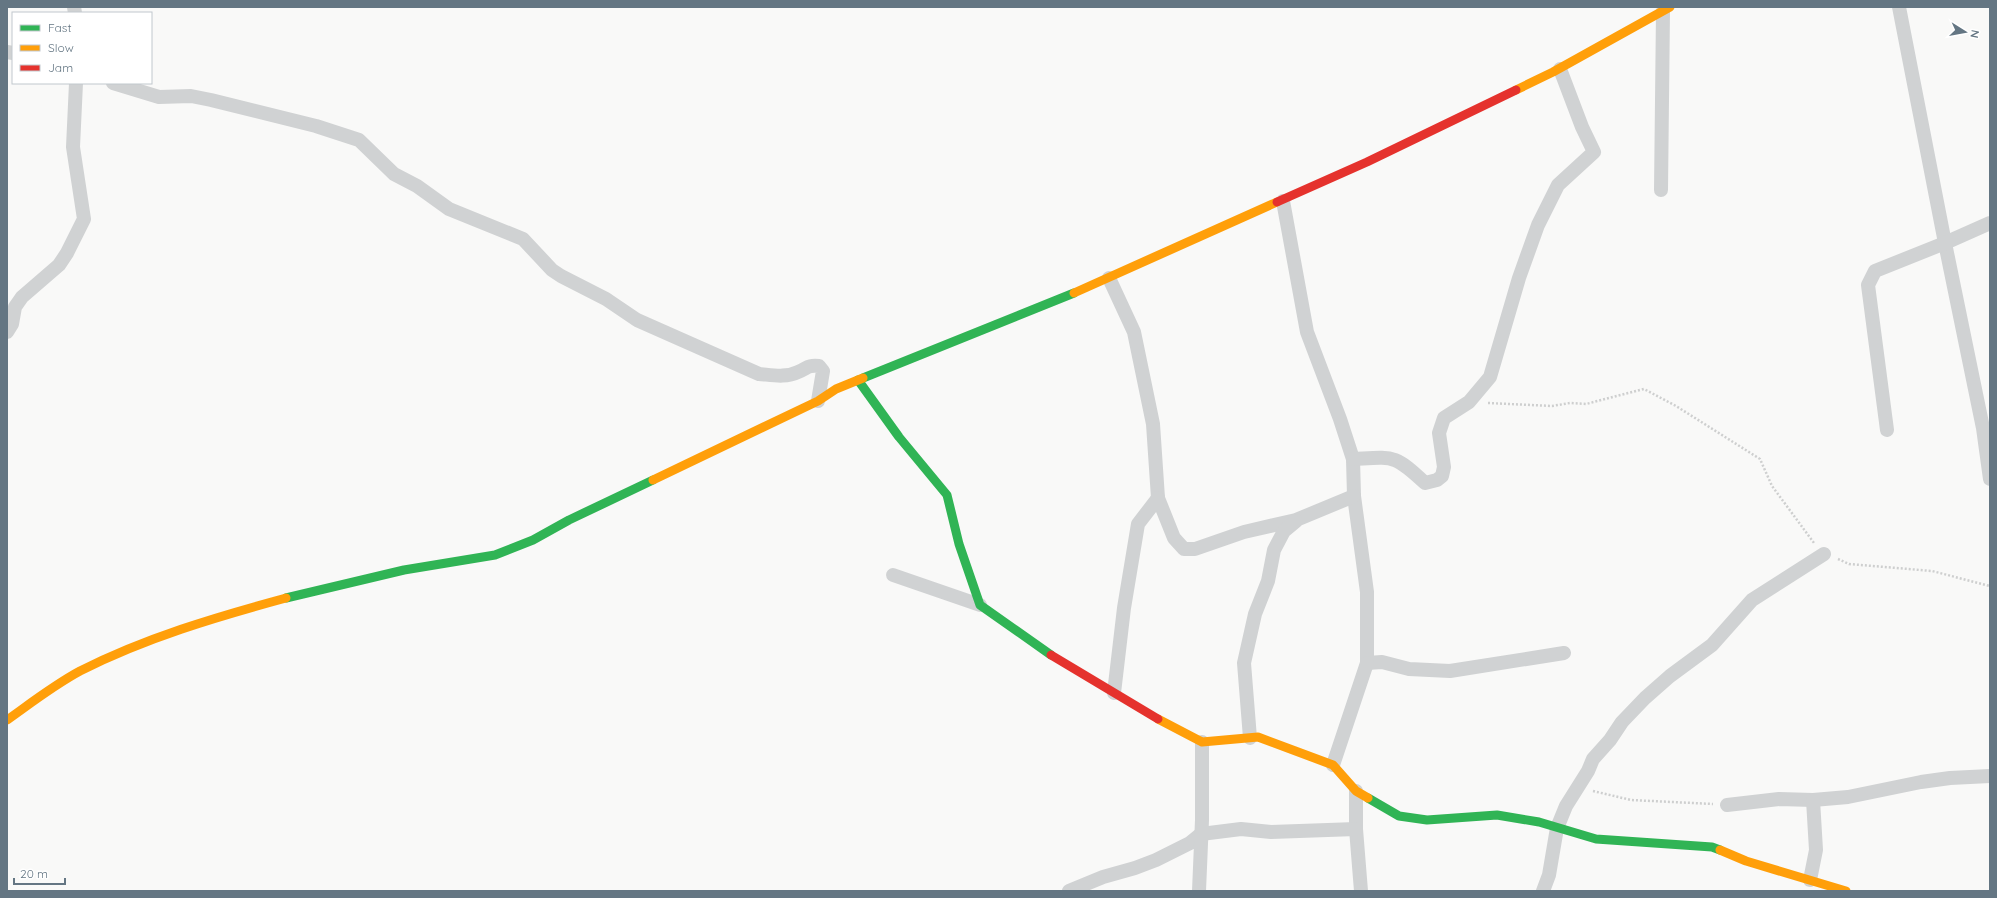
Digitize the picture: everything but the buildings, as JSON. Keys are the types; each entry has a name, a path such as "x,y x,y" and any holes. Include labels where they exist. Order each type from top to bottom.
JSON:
{"street":[{"path":"1899,7 1945,243 1987,426 1990,479"},
{"path":"7,720 35,700 90,666 124,651 215,618 285,598 352,582 425,566 495,555 532,541 569,520 818,401 836,389 1109,278 1165,251 1283,201 1367,162 1560,69 1666,9"},
{"path":"1661,190 1666,9"},
{"path":"1353,459 1390,457 1400,460 1425,483 1437,480 1442,476 1444,467 1439,433 1444,418 1469,402 1490,377 1517,285 1538,225 1558,186 1594,152 1560,69"},
{"path":"7,332 12,324 16,307 22,297 59,265 67,253 84,219 82,199 76,176 73,147 76,84"},
{"path":"116,84 159,97 191,96 211,100 316,126 359,140 394,174 417,186 449,209 523,239 552,270 606,299 637,320 759,374 780,376 798,373 810,365 819,366 823,372 818,401"},
{"path":"1283,201 1307,332 1340,419 1353,459 1354,496 1367,592 1367,663 1333,765"},
{"path":"1887,430 1868,285 1876,271 1990,223"},
{"path":"1109,278 1134,332 1153,424 1158,498 1174,538 1184,549 1195,549 1244,532 1296,520 1354,496"},
{"path":"858,380 899,437 947,495 959,544 980,604"},
{"path":"1114,693 1124,608 1138,524 1158,498"},
{"path":"1250,738 1244,663 1255,614 1268,581 1274,550 1284,531 1296,520"},
{"path":"1543,891 1549,875 1557,828 1566,806 1588,771 1592,759 1610,740 1622,722 1645,698 1670,676 1712,644 1752,600 1824,554"},
{"path":"893,575 980,604 1043,650 1080,671 1114,693 1202,742 1241,737 1258,737 1333,765 1356,791 1399,816 1427,820 1497,815 1539,822 1596,839 1712,847 1746,861 1846,891"},
{"path":"1367,663 1382,662 1409,668 1450,671 1564,653"},
{"path":"1199,891 1202,742"},
{"path":"1727,805 1779,799 1813,800 1848,797 1888,788 1936,780 1990,776"},
{"path":"1356,791 1356,828 1361,891"},
{"path":"1810,880 1816,850 1813,800"},
{"path":"1069,891 1103,877 1135,868 1156,860 1190,843 1201,834 1241,829 1271,832 1356,828"}],"path":[{"path":"1469,402 1552,406 1570,403 1586,404 1644,389 1676,406 1760,459 1772,486 1807,534 1824,554 1849,564 1932,571 1990,586"},
{"path":"1577,787 1631,800 1727,805"}],"traffic: fast":[{"path":"863,378 1074,293"},
{"path":"858,380 899,437 947,495 959,544 980,605 1051,655"},
{"path":"286,598 404,570 495,555 533,540 569,520 653,480"},
{"path":"1368,798 1399,816 1427,820 1497,815 1539,822 1596,839 1712,847 1720,850"}],"traffic: slow":[{"path":"1516,90 1553,72 1670,7"},
{"path":"1074,293 1277,202"},
{"path":"653,480 818,401 836,389 863,378"},
{"path":"7,720 61,682 80,671 130,648 181,629 286,598"},
{"path":"1158,719 1202,742 1258,737 1333,765 1356,791 1368,798"},
{"path":"1720,850 1746,861 1846,891"}],"traffic: jam":[{"path":"1277,202 1367,162 1516,90"},
{"path":"1051,655 1158,719"}]}
